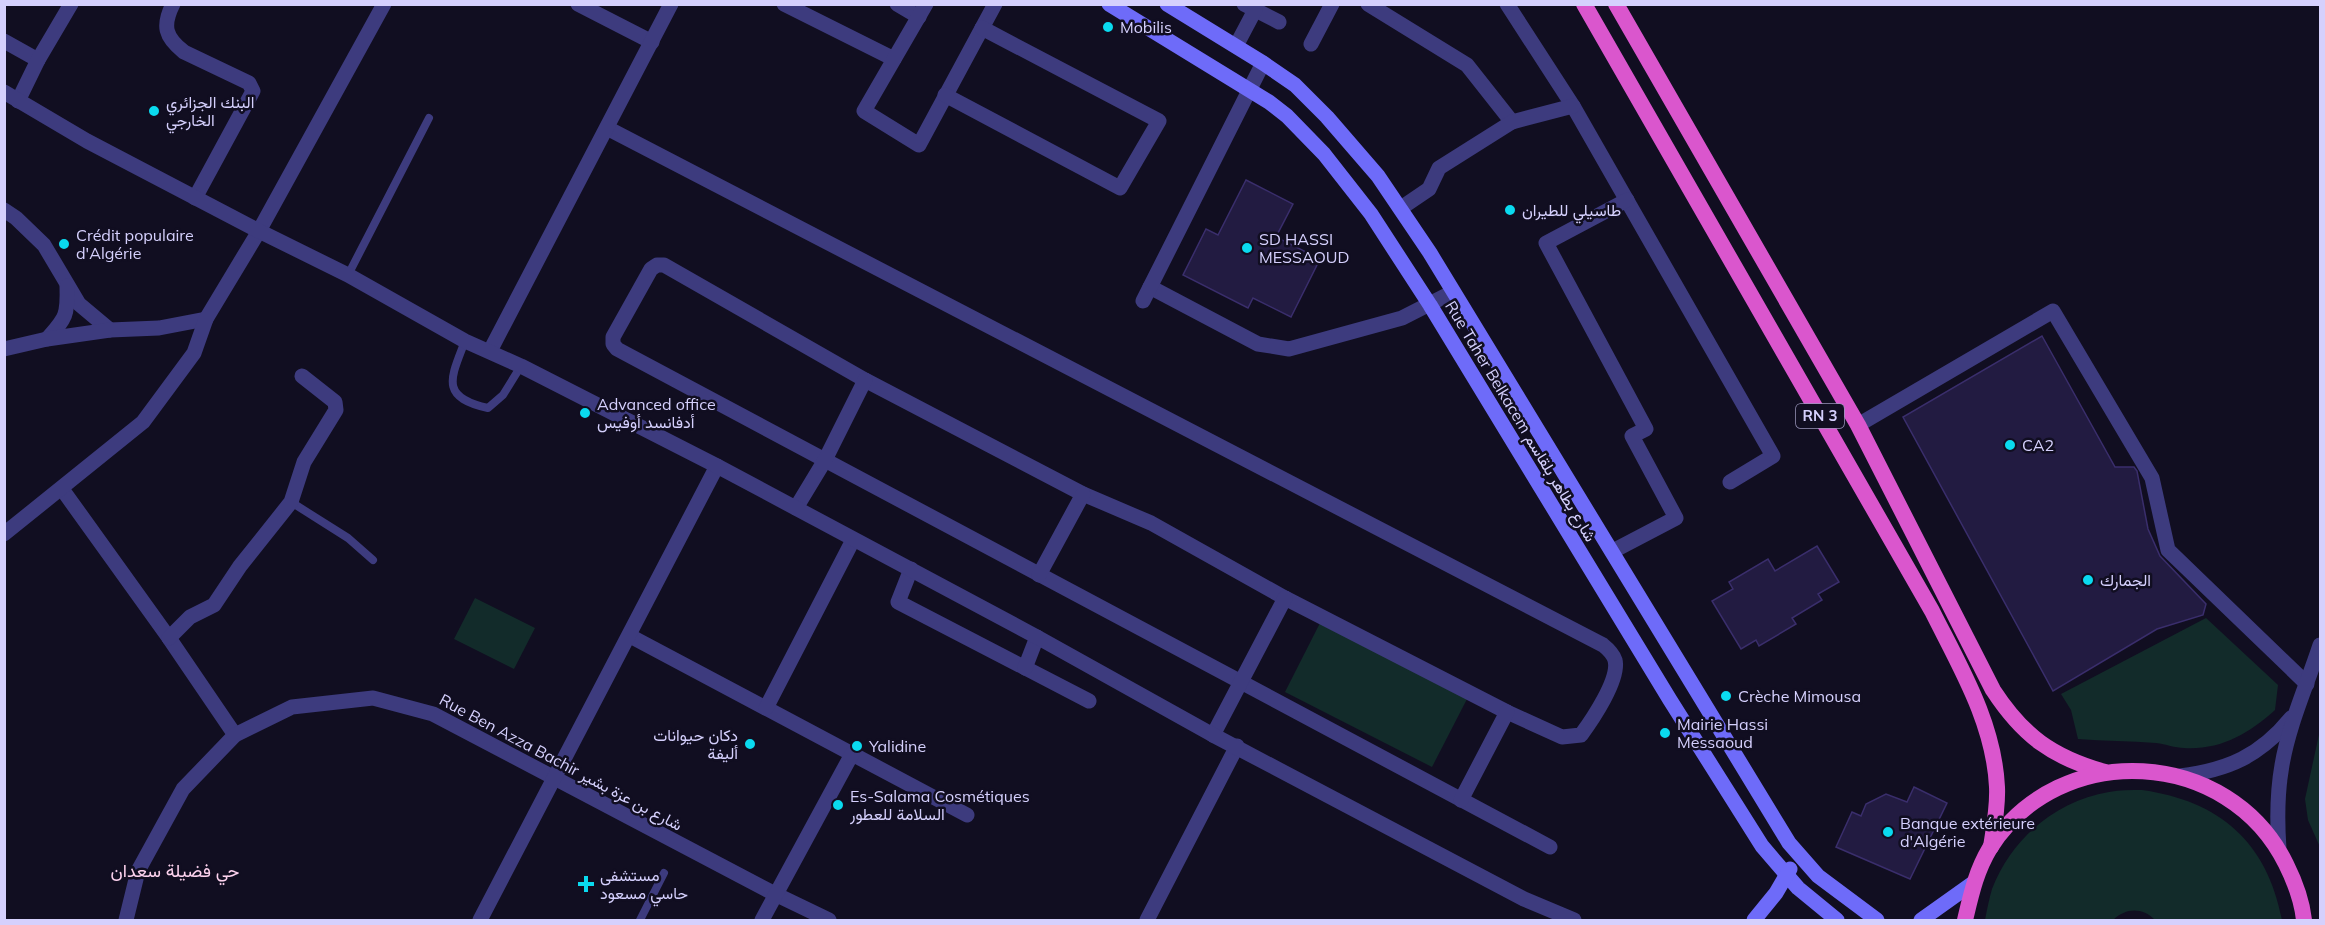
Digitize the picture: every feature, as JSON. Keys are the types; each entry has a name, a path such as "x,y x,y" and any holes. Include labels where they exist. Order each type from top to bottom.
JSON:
{"highway":[{"name":"RN 3","path":"1584,4 1932,611 1971,690 1982,715 1995,767 1996,797 1991,847"},
{"name":"RN 3","path":"1616,4 1858,425 1993,690 2009,714 2029,735 2052,752 2078,764 2105,772"},
{"path":"1965,921 1973,883 1991,847 2008,825 2029,806 2052,790 2078,779 2105,772 2143,770 2180,776 2210,787 2236,804 2260,825 2278,849 2295,882 2304,921"}],"main road":[{"name":"Rue Taher Belkacem شارع بطاهر بلقاسم","path":"1109,4 1249,89 1287,116 1350,184 1430,305 1682,720 1762,846 1786,875 1838,921"},
{"name":"Rue Taher Belkacem شارع بطاهر بلقاسم","path":"1167,4 1295,85 1327,117 1378,176 1401,208 1453,292 1797,855 1818,876 1877,921"},
{"path":"1754,921 1797,855"},
{"path":"1921,921 1973,883"}],"street":[{"path":"18,101 38,60 71,4"},
{"path":"173,4 167,17 166,27 168,35 176,45 184,52 249,83 253,91 195,198"},
{"path":"4,534 142,422 194,353 206,319 259,231 384,4"},
{"path":"578,4 652,42"},
{"path":"490,351 671,4"},
{"path":"784,4 894,59"},
{"path":"897,4 923,11 864,111 919,145 995,4"},
{"path":"1311,44 1332,4"},
{"path":"1368,4 1467,65 1512,122"},
{"path":"1507,4 1574,106 1773,456 1730,482"},
{"path":"1236,46 1256,8 1279,22"},
{"path":"945,95 1120,188 1159,121 982,28"},
{"path":"4,41 38,60"},
{"path":"1263,63 1147,294 1258,344 1289,349 1402,318 1453,292"},
{"path":"4,92 87,141 348,275 465,340 717,466 1214,735 1524,899 1574,921"},
{"path":"1401,208 1429,189 1439,168 1512,122 1574,106"},
{"path":"607,128 1593,640 1611,652 1615,660 1612,682 1581,735 1563,737 1508,712 1285,598 1151,523 1083,494 865,380 664,265 657,265 651,269 614,337 613,344 617,349 1550,848"},
{"path":"1612,551 1676,518 1632,436 1646,429 1546,243 1627,200"},
{"path":"4,210 16,218 44,246 79,304 110,330"},
{"path":"47,339 64,321 67,286"},
{"path":"1858,425 2054,311 2152,478 2168,550 2307,684"},
{"path":"4,349 47,339 110,330 159,328 206,319"},
{"path":"169,638 190,617 214,605 240,566 291,502 304,462 336,410 335,402 302,376"},
{"path":"796,508 825,460 865,380"},
{"path":"480,921 717,466"},
{"path":"62,489 169,638 235,735"},
{"path":"1038,575 1083,494"},
{"path":"766,708 853,540"},
{"path":"911,570 898,602 1089,701"},
{"path":"1214,735 1285,598"},
{"path":"630,636 968,815"},
{"path":"1025,668 1037,638"},
{"path":"2278,849 2278,793 2284,756 2320,645"},
{"name":"Rue Ben Azza Bachir شارع بن عزة بشير","path":"126,921 138,871 183,789 235,735 292,707 372,698 433,714 829,921"},
{"path":"2180,776 2208,773 2234,764 2265,745 2279,733 2297,711"},
{"path":"1461,800 1508,712"},
{"path":"1147,921 1237,746"},
{"path":"762,921 852,754"}],"lane":[{"path":"348,275 429,118"},
{"path":"465,340 453,371 452,387 458,397 470,404 488,408 503,395 521,366"},
{"path":"291,502 348,538 373,560"},
{"path":"640,921 664,873"}],"green space":[{"path":"475,598 535,628 514,669 454,639"},
{"path":"2206,618 2278,685 2275,710 2255,726 2233,739 2197,748 2181,748 2156,743 2078,739 2071,710 2061,694"},
{"path":"1320,623 1467,699 1432,767 1285,692"},
{"path":"2320,730 2320,847 2308,820 2305,799"},
{"path":"2142,790 2195,804 2217,815 2236,830 2252,847 2265,868 2275,892 2282,920 2155,920 2145,913 2129,911 2113,920 1985,920 1992,889 2001,871 2011,854 2038,825 2054,813 2090,797 2113,791"}],"building":[{"name":"SD HASSI MESSAOUD","path":"1246,180 1293,204 1276,237 1320,259 1291,317 1253,298 1248,308 1183,275 1206,229 1218,235"},
{"path":"2042,336 2115,467 2134,467 2137,471 2148,529 2160,556 2206,604 2203,615 2157,629 2053,691 1903,417"},
{"path":"1817,546 1839,582 1818,594 1822,600 1792,618 1796,624 1759,646 1756,640 1741,649 1712,601 1733,589 1729,582 1768,559 1775,571"},
{"name":"Banque extérieure d'Algérie","path":"1914,787 1947,803 1910,879 1836,847 1852,812 1861,816 1866,804 1886,794 1907,802"}],"place":[{"name":"Mobilis","path":"1108,27"},
{"name":"البنك الجزائري الخارجي","path":"154,111"},
{"name":"طاسيلي للطيران","path":"1510,210"},
{"name":"Crédit populaire d'Algérie","path":"64,244"},
{"name":"SD HASSI MESSAOUD","path":"1247,248"},
{"name":"Advanced office أدفانسد أوفيس","path":"585,413"},
{"name":"CA2","path":"2010,445"},
{"name":"الجمارك","path":"2088,580"},
{"name":"Crèche Mimousa","path":"1726,696"},
{"name":"Mairie Hassi Messaoud","path":"1665,733"},
{"name":"دكان حيوانات أليفة","path":"750,744"},
{"name":"Yalidine","path":"857,746"},
{"name":"Es-Salama Cosmétiques السلامة للعطور","path":"838,805"},
{"name":"Banque extérieure d'Algérie","path":"1888,832"},
{"name":"مستشفى حاسي مسعود","path":"586,884"}],"district":[{"name":"حي فضيلة سعدان","path":"175,871"}]}
